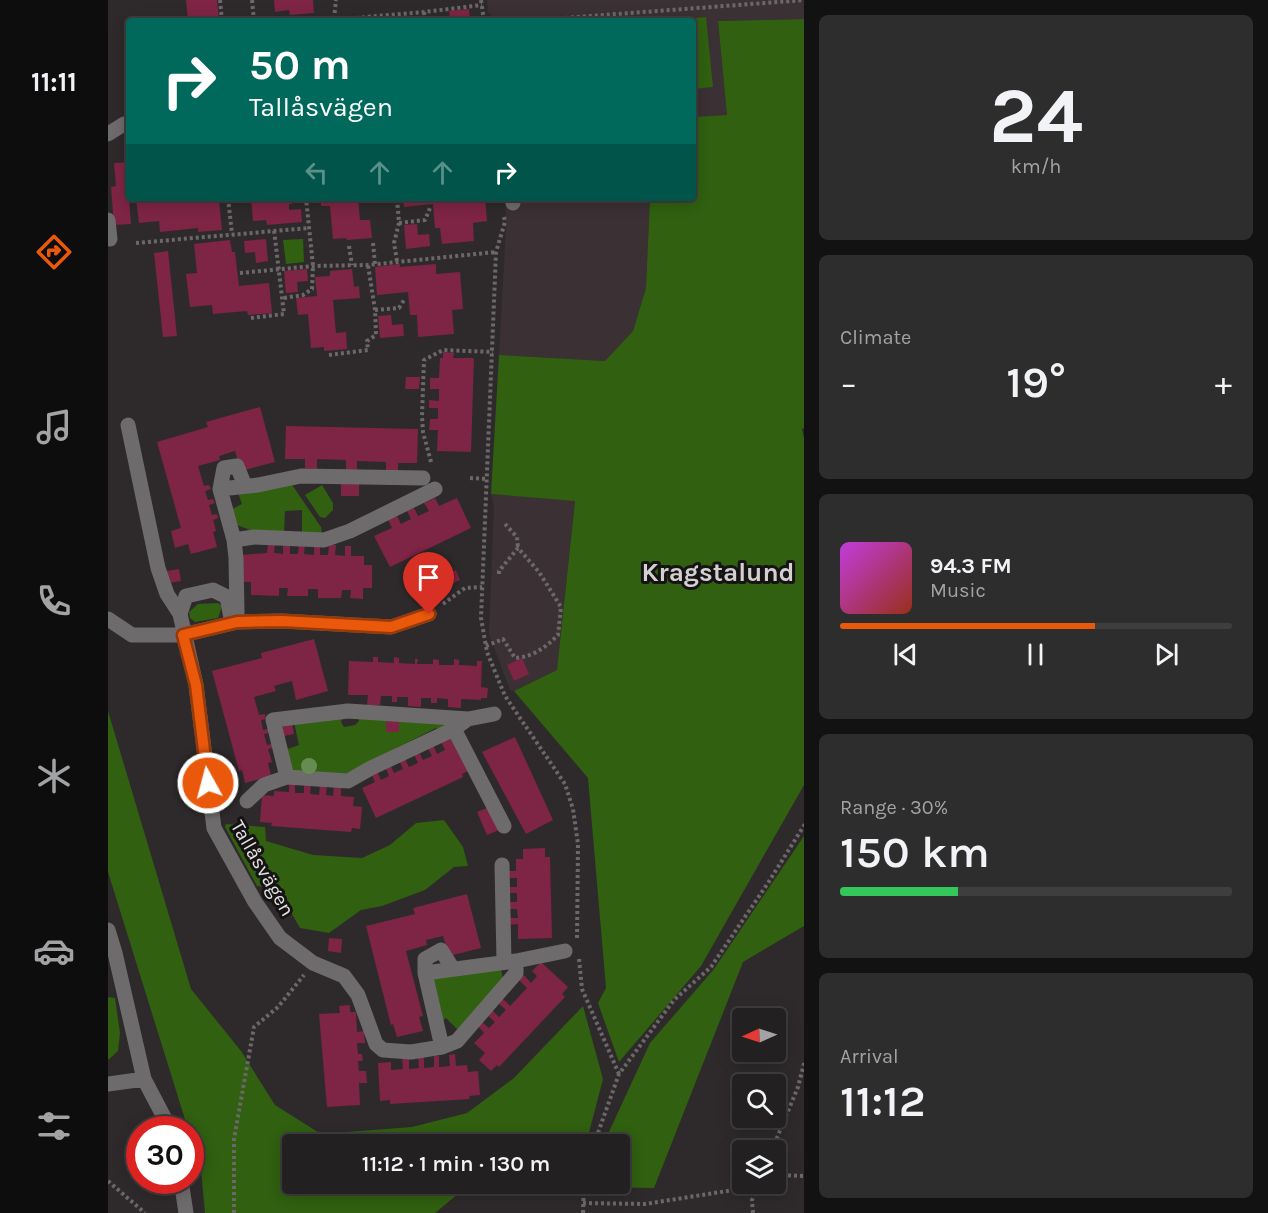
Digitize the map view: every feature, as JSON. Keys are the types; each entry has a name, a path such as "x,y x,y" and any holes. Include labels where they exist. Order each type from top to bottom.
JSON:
{"street":[{"path":"108,134 126,124"},
{"path":"108,220 110,239"},
{"path":"128,425 158,568 167,594 180,614"},
{"path":"235,622 234,540 220,489 301,476 423,478"},
{"path":"234,540 254,537 324,540 350,531 435,489"},
{"path":"180,614 186,596 213,590 227,597 235,622"},
{"name":"Tallåsvägen","path":"180,614 196,685 214,828 255,902 280,938 313,963 344,976 358,995 376,1044 383,1050 411,1052 442,1047"},
{"path":"108,619 132,635 183,635 235,622 282,621 391,627 429,614"},
{"path":"287,777 273,720 348,711 468,719 494,714"},
{"path":"247,801 264,785 287,777 348,781 454,729 468,719"},
{"path":"454,729 504,825"},
{"path":"502,865 510,961 516,973 457,1041 442,1047 425,973 510,961 574,949"},
{"path":"108,930 144,1078 163,1116"},
{"path":"108,1084 144,1078"},
{"path":"183,1194 186,1213"}],"path":[{"path":"220,0 222,18"},
{"path":"252,0 254,18"},
{"path":"334,18 336,0"},
{"path":"563,18 804,0"},
{"path":"347,18 424,12 482,2 484,18"},
{"path":"424,12 425,18"},
{"path":"228,201 232,234"},
{"path":"284,298 303,295 312,289 313,267 306,201"},
{"path":"397,261 394,243 399,223 398,201"},
{"path":"510,204 496,252 481,618 486,646 504,696 565,784 573,809 578,844 574,949 582,989 619,1074"},
{"path":"399,223 425,220 430,208"},
{"path":"136,243 309,228"},
{"path":"251,318 284,314 282,302 284,298 274,230"},
{"path":"373,243 375,264"},
{"path":"349,246 352,265"},
{"path":"240,273 368,265 496,252"},
{"path":"329,355 368,350 367,341 376,335 375,310 368,265"},
{"path":"375,310 399,308 404,300"},
{"path":"431,462 423,432 424,360 443,350 493,352"},
{"path":"470,478 488,479"},
{"path":"486,646 503,639 515,658 525,657 540,651 558,635 561,607 539,572 518,548 517,537 505,524"},
{"path":"499,576 499,571 518,548"},
{"path":"429,614 465,588 482,588"},
{"path":"598,1134 619,1074 674,1000 711,967 768,883 804,824"},
{"path":"234,1213 234,1139 254,1027 285,999 313,963"},
{"path":"776,1140 798,1087 804,1060"},
{"path":"786,1175 804,1176"},
{"path":"108,1180 145,1213"},
{"path":"583,1203 645,1204 732,1190"},
{"path":"583,1194 584,1213"},
{"path":"753,1213 754,1194"}],"shaded area":[{"path":"487,0 804,0 804,19 718,21 727,115 696,117 696,18 495,18 488,12"},
{"path":"505,201 650,201 646,288 633,331 605,361 499,355 506,228"},
{"path":"491,494 575,500 557,670 514,691 510,690 489,634 494,506"}],"green space":[{"path":"706,17 713,87 696,89 695,18"},
{"path":"804,19 804,428 802,429 804,438 804,785 701,966 619,1062 598,1003 606,988 588,778 514,691 557,670 575,501 491,494 499,355 605,361 633,331 646,288 650,201 696,201 696,117 727,115 718,21"},
{"path":"303,239 304,262 286,264 283,240"},
{"path":"290,482 321,527 322,534 302,533 302,510 285,511 284,534 258,533 237,525 230,510 242,504 238,493"},
{"path":"322,485 333,503 333,510 325,518 320,517 305,495"},
{"path":"218,603 222,606 218,618 195,622 190,618 189,612 198,604"},
{"path":"108,711 191,989 241,1051 275,1105 321,1134 282,1134 282,1194 458,1194 435,1213 205,1213 204,1116 184,1116 108,872"},
{"path":"343,715 341,722 344,727 355,725 359,717 386,719 386,731 399,732 399,719 447,725 440,731 436,728 343,775 290,773 285,750 299,745 294,722"},
{"path":"444,820 463,847 468,866 454,867 425,890 382,906 361,910 329,933 300,928 277,888 257,886 225,827 226,824 265,827 266,841 313,855 362,858 390,845 416,823"},
{"path":"804,836 804,926 743,962 654,1188 630,1188 630,1134 608,1134 650,1043 714,969"},
{"path":"501,970 503,979 459,1031 446,1018 440,1023 433,975"},
{"path":"108,997 115,998 120,1033 118,1051 108,1060"},
{"path":"583,1006 603,1079 589,1134 321,1134 412,1127 467,1113 514,1078"}],"building":[{"path":"186,0 217,0 219,18 188,18"},
{"path":"274,0 313,0 314,13 290,15 289,10 275,12"},
{"path":"469,9 470,18 450,18 449,11"},
{"path":"126,162 126,201 129,201 131,224 114,225 111,187 116,186 114,163"},
{"path":"136,201 191,201 191,203 219,201 222,230 198,232 198,228 160,232 159,221 139,223"},
{"path":"251,201 292,201 289,210 301,209 302,222 267,225 266,220 253,221"},
{"path":"321,201 358,201 360,220 370,220 372,238 333,239 330,206 321,206"},
{"path":"403,201 485,201 487,221 473,223 474,241 442,244 440,228 435,228 433,204 404,207"},
{"path":"417,224 418,235 429,234 430,246 406,249 404,225"},
{"path":"266,239 268,261 256,263 255,252 245,253 244,241"},
{"path":"230,240 232,252 235,252 239,286 269,283 272,313 248,315 247,311 213,314 212,305 190,307 186,274 197,273 194,244"},
{"path":"168,251 177,336 163,337 154,253"},
{"path":"400,264 400,267 436,264 436,274 460,272 463,309 452,310 454,334 418,337 417,315 410,315 408,292 377,295 375,267"},
{"path":"307,269 308,281 297,282 298,292 286,293 284,271"},
{"path":"352,269 354,287 359,286 360,298 333,300 336,333 346,332 347,349 324,351 324,347 311,348 308,314 298,315 296,298 317,296 315,277 330,276 330,271"},
{"path":"391,315 392,325 403,324 404,336 380,338 378,316"},
{"path":"443,352 454,353 453,358 474,358 471,452 437,451 438,430 429,430 430,419 438,419 438,408 429,408 429,400 439,401 439,389 430,389 430,378 439,378 440,358 443,358"},
{"path":"406,377 420,377 419,389 405,389"},
{"path":"260,407 275,462 241,471 235,451 219,456 220,460 198,466 204,486 209,485 211,489 205,491 208,500 213,499 215,503 209,505 212,515 217,514 218,518 213,520 217,547 191,554 188,544 175,548 171,531 181,528 157,442 208,427 206,422"},
{"path":"286,426 418,429 417,463 398,463 398,472 386,472 386,462 357,461 357,470 346,470 346,460 317,459 317,469 305,468 305,459 285,459"},
{"path":"341,482 359,482 359,496 341,496"},
{"path":"435,498 439,506 457,498 471,528 390,567 374,536 392,528 388,520 397,516 401,524 411,519 407,511 414,508 418,516 429,511 424,503"},
{"path":"268,542 275,542 274,553 283,554 283,543 290,543 290,554 298,554 299,543 305,543 304,554 314,555 314,545 320,545 320,555 328,555 329,545 336,545 335,555 345,556 345,546 351,546 351,556 364,556 364,565 372,565 372,588 363,588 363,599 350,598 351,590 342,590 341,598 318,598 318,589 308,589 308,596 287,596 288,588 279,588 279,596 251,595 251,582 240,582 241,555 267,553"},
{"path":"179,569 181,581 169,583 167,571"},
{"path":"456,570 460,580 443,587 439,578"},
{"path":"314,639 328,691 296,700 292,681 274,686 276,691 254,697 259,715 265,714 266,719 261,720 263,730 268,729 269,733 264,734 267,745 272,744 273,748 268,749 272,762 268,763 271,776 245,783 242,770 239,771 212,671 262,658 261,653"},
{"path":"373,657 378,657 378,662 394,663 394,657 399,658 399,663 415,664 415,659 418,659 417,664 433,664 433,659 439,660 439,665 454,665 454,659 459,660 459,665 477,666 477,661 482,661 481,687 488,688 487,698 461,699 461,708 448,707 448,699 437,698 437,703 431,703 431,698 421,698 421,707 408,706 408,697 397,697 397,702 392,702 392,696 381,696 380,705 367,705 368,695 348,695 349,661 373,662"},
{"path":"522,658 529,674 514,681 507,665"},
{"path":"386,719 399,719 399,732 386,732"},
{"path":"292,723 294,734 284,736 282,726"},
{"path":"454,737 470,770 462,774 463,777 376,818 362,788 375,782 371,773 377,771 381,780 389,776 385,766 390,764 394,773 403,769 399,760 404,757 409,767 418,763 413,752 418,750 423,760 432,756 426,745 432,742 437,754 445,750 441,742"},
{"path":"515,737 553,820 526,834 482,752"},
{"path":"289,784 295,784 295,793 304,793 304,784 311,785 310,794 319,795 320,784 327,785 326,795 333,796 334,786 341,786 341,796 354,797 353,806 362,807 360,829 352,828 351,832 271,826 272,823 260,822 262,795 274,796 274,791 289,792"},
{"path":"489,807 499,830 487,835 477,812"},
{"path":"545,848 545,857 550,857 552,938 518,939 518,924 507,925 506,918 518,918 517,909 506,909 506,902 517,902 517,893 506,893 505,887 517,887 517,878 505,878 505,871 516,871 516,859 523,859 523,849"},
{"path":"467,894 481,948 449,956 443,936 426,940 427,945 406,951 423,1016 419,1017 423,1031 397,1037 393,1024 391,1025 366,926 415,914 413,908"},
{"path":"329,938 342,939 341,953 328,951"},
{"path":"541,962 568,987 562,994 565,997 499,1067 497,1065 491,1071 479,1060 485,1053 474,1043 484,1033 477,1025 481,1021 489,1028 495,1022 487,1015 492,1010 499,1017 506,1010 498,1003 502,998 510,1006 527,988 519,980 524,975 531,983 537,976 532,971"},
{"path":"350,1005 350,1012 356,1012 357,1032 364,1031 365,1043 357,1043 358,1054 362,1054 363,1061 358,1061 359,1071 366,1071 367,1083 359,1083 360,1105 327,1107 319,1014 340,1013 339,1006"},
{"path":"455,1054 456,1066 467,1065 468,1072 478,1071 480,1095 469,1096 470,1099 390,1104 390,1100 380,1101 378,1063 391,1062 391,1070 403,1069 402,1058 409,1058 409,1069 419,1068 418,1057 424,1057 424,1068 434,1067 434,1056 439,1056 439,1067 450,1066 449,1055"}],"district":[{"name":"Kragstalund","path":"718,572"}],"route":[{"path":"208,783 196,685 183,635 237,622 282,621 391,627 429,614"}]}
